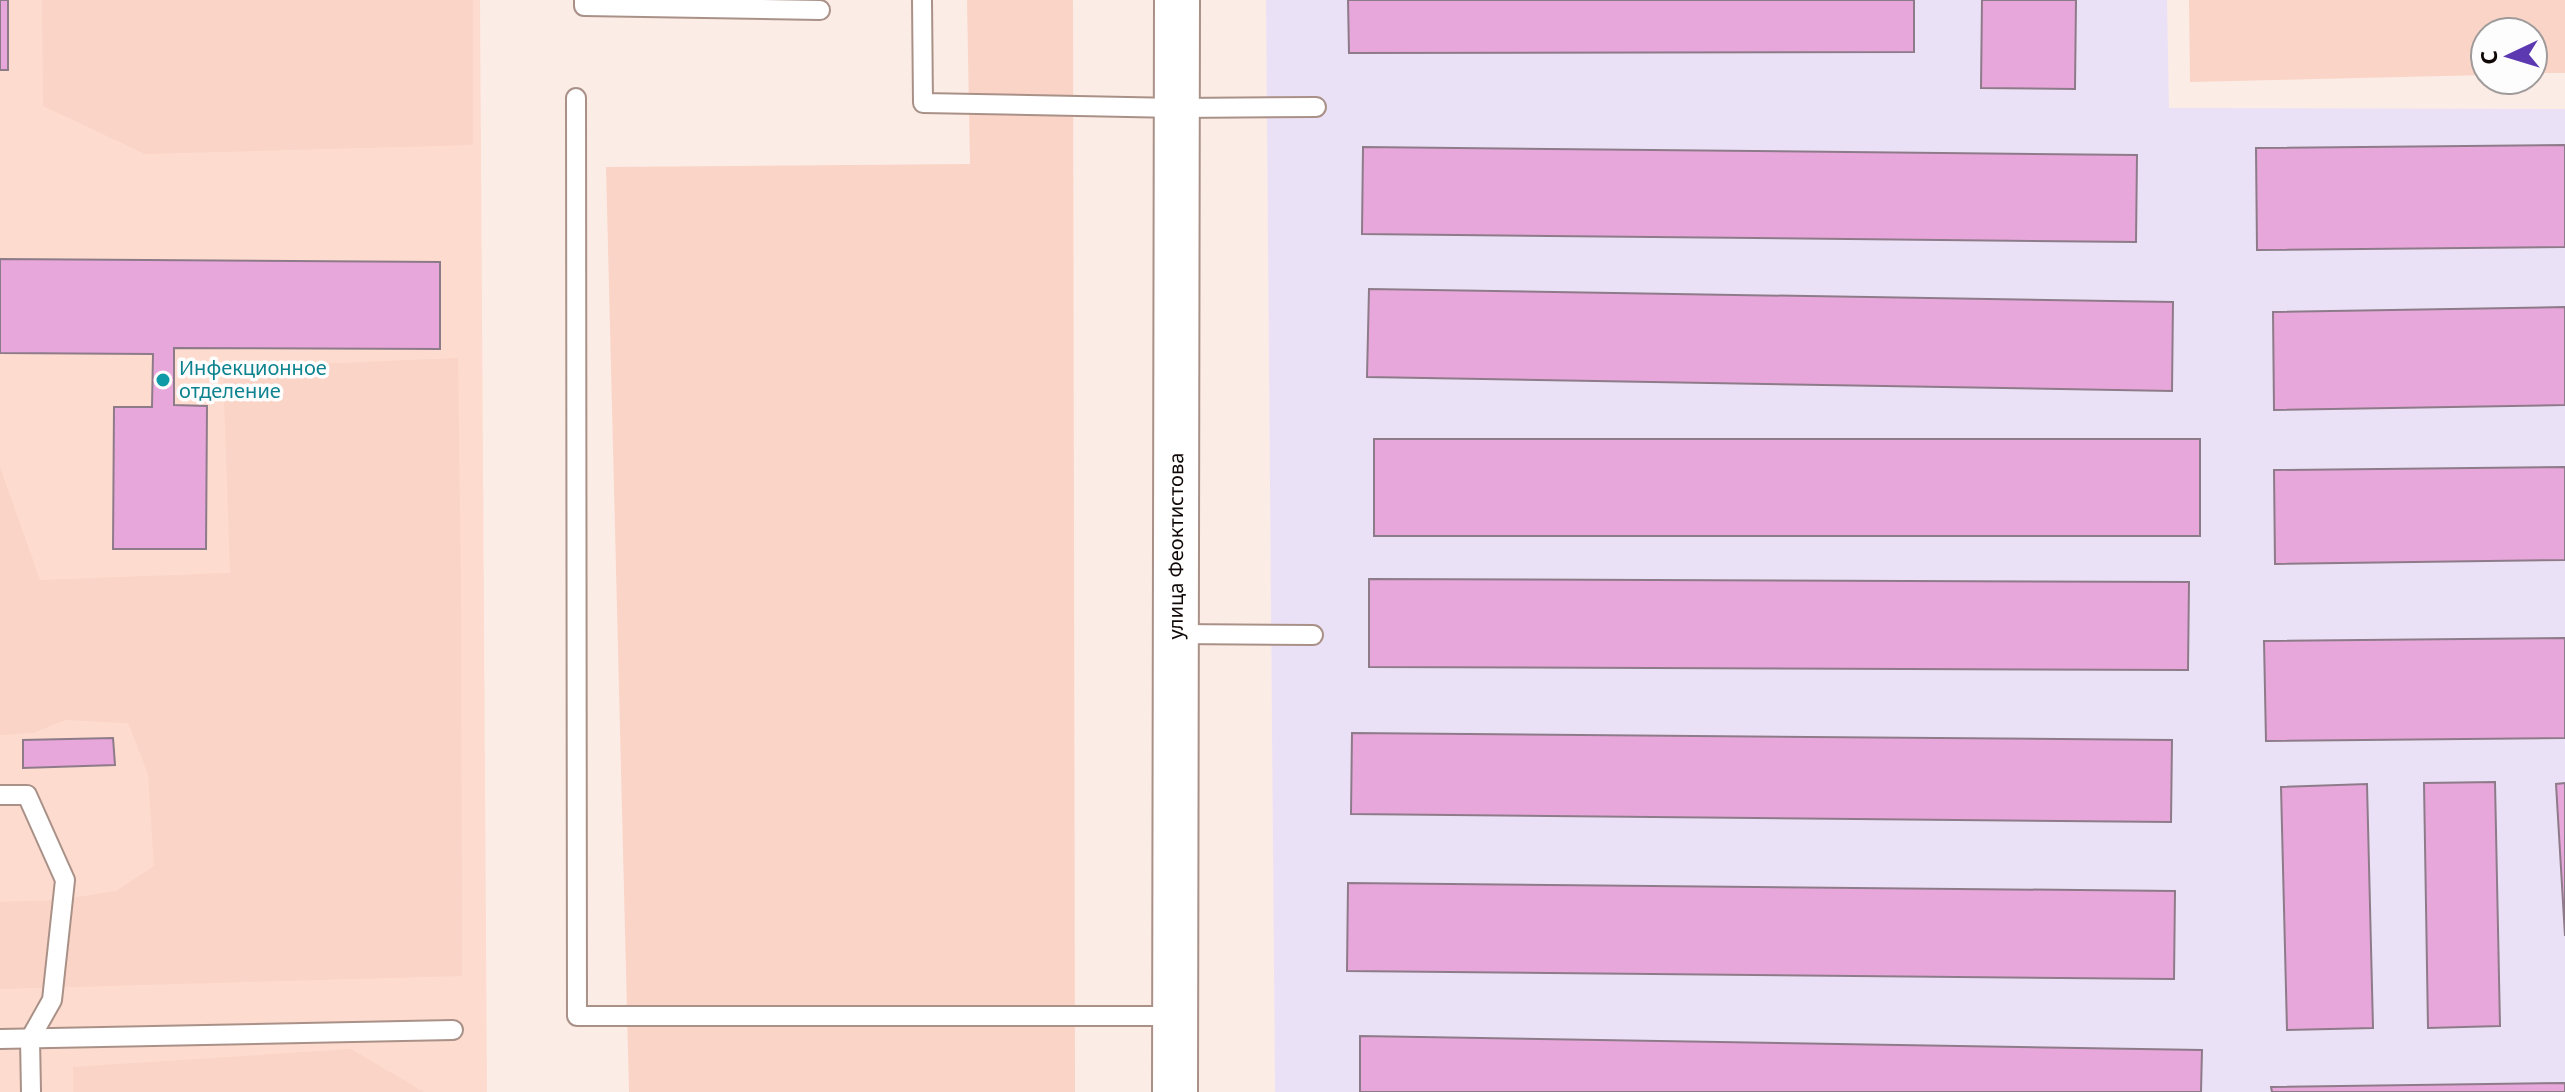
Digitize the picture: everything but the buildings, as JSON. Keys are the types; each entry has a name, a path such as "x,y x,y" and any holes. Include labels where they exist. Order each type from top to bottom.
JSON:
{"street":[{"name":"улица Феоктистова","path":"1175,1092 1177,0"}],"lane":[{"path":"584,0 584,6 820,10"},
{"path":"922,0 923,103 1177,108 1316,107"},
{"path":"576,98 577,1016 1175,1016"},
{"path":"1176,634 1313,635"},
{"path":"0,795 27,795 65,880 52,1000 30,1039 31,1092"},
{"path":"0,1039 453,1030"}],"shaded area":[{"path":"0,0 480,0 487,1092 0,1092"},
{"path":"42,0 473,0 473,145 145,154 43,106"},
{"path":"967,0 1073,0 1075,1092 629,1092 606,167 970,164"},
{"path":"1266,0 2167,0 2169,108 2565,109 2565,1092 1275,1092"},
{"path":"2189,0 2565,0 2565,73 2549,73 2549,16 2469,16 2469,75 2190,82"},
{"path":"458,358 462,976 0,989 0,902 59,900 116,891 154,866 148,774 128,723 65,720 33,733 0,735 0,467 40,580 230,573 223,368"},
{"path":"351,1049 424,1092 73,1092 73,1067"}],"place":[{"name":"Инфекционное отделение","path":"163,380"}]}
